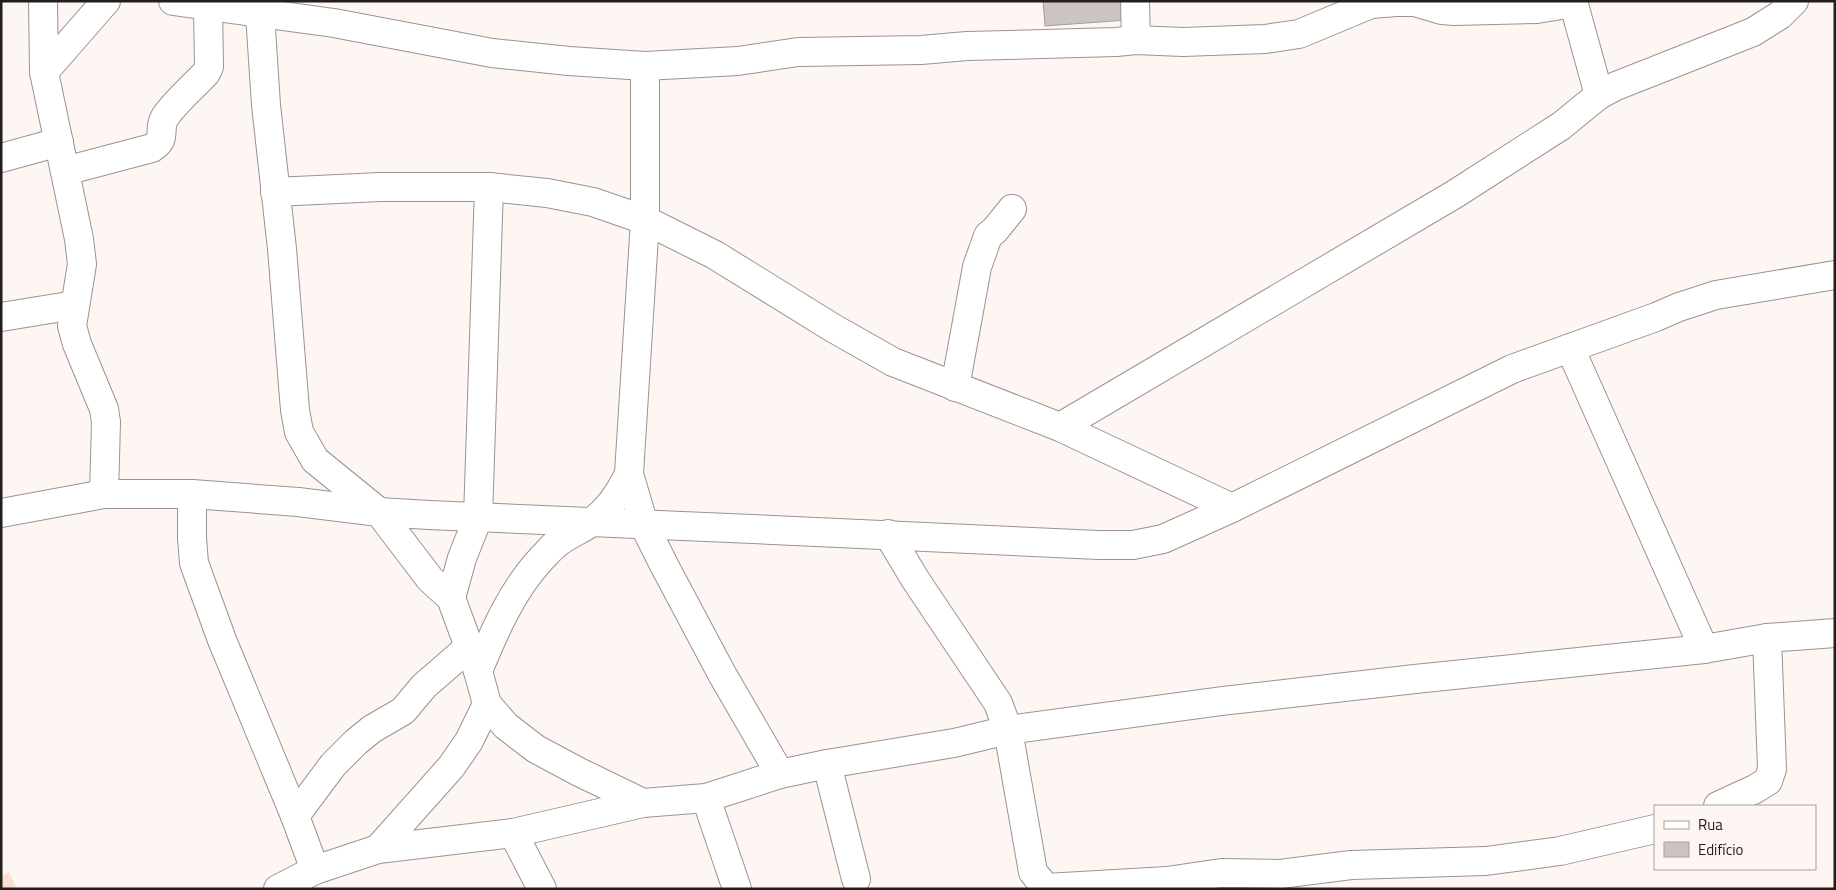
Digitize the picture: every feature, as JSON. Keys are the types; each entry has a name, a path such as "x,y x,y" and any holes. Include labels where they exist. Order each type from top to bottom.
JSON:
{"street":[{"path":"43,1 44,72 80,239 82,264 72,326 77,344 104,410 106,422 104,494"},
{"path":"44,72 106,1"},
{"path":"173,1 334,23 492,53 645,66 738,61 798,52 921,50 967,46 1136,40 1183,42 1266,39 1299,34 1334,11 1371,4 1415,2 1442,10 1454,11 1536,9 1573,2 1599,95"},
{"path":"1135,1 1136,40"},
{"path":"1060,427 1455,194 1561,126 1599,95 1616,86 1753,32 1780,14 1794,1"},
{"path":"65,171 152,148 159,144 162,136 162,124 166,116 206,73 209,67 208,7"},
{"path":"260,14 266,105 282,249 295,410 299,432 315,460 379,512 430,579 451,598 474,659 487,704 506,726 536,749 643,803"},
{"path":"645,66 645,220 629,474 644,525 718,666 780,774"},
{"path":"1,158 59,142"},
{"path":"275,192 380,187 489,187 547,193 593,202 645,220 715,254 834,328 893,362 1060,427 1232,508"},
{"path":"451,598 462,558 478,518 489,187"},
{"path":"955,387 980,259 988,236 1012,209"},
{"path":"1,513 104,494 192,494 298,502 379,512 478,518 888,534 1099,545 1133,544 1163,539 1232,508 1512,369 1716,295 1835,275"},
{"path":"1,317 75,305"},
{"path":"1570,348 1704,649"},
{"path":"298,502 315,460"},
{"path":"295,816 333,765 356,742 372,729 403,711 424,686 474,659 532,569 555,544 608,508 619,494 629,474"},
{"path":"192,494 194,562 222,640 316,870"},
{"path":"888,534 915,579 998,703 1008,730 1033,872 1046,888 1167,881 1221,873 1280,874 1351,865 1486,861 1560,851 1654,829"},
{"path":"278,889 316,870 378,849 513,832 643,803 706,798 780,774 827,764 954,743 1008,730 1222,701 1704,649 1768,638 1835,633"},
{"path":"1720,805 1768,781 1772,769 1768,638"},
{"path":"378,849 451,767 469,740 487,704"},
{"path":"827,764 856,879"},
{"path":"706,798 737,889"},
{"path":"513,832 542,889"}],"shaded area":[{"path":"9,872 17,889 1,889 1,876"}],"building":[{"path":"1043,1 1126,1 1127,20 1045,26"}]}
